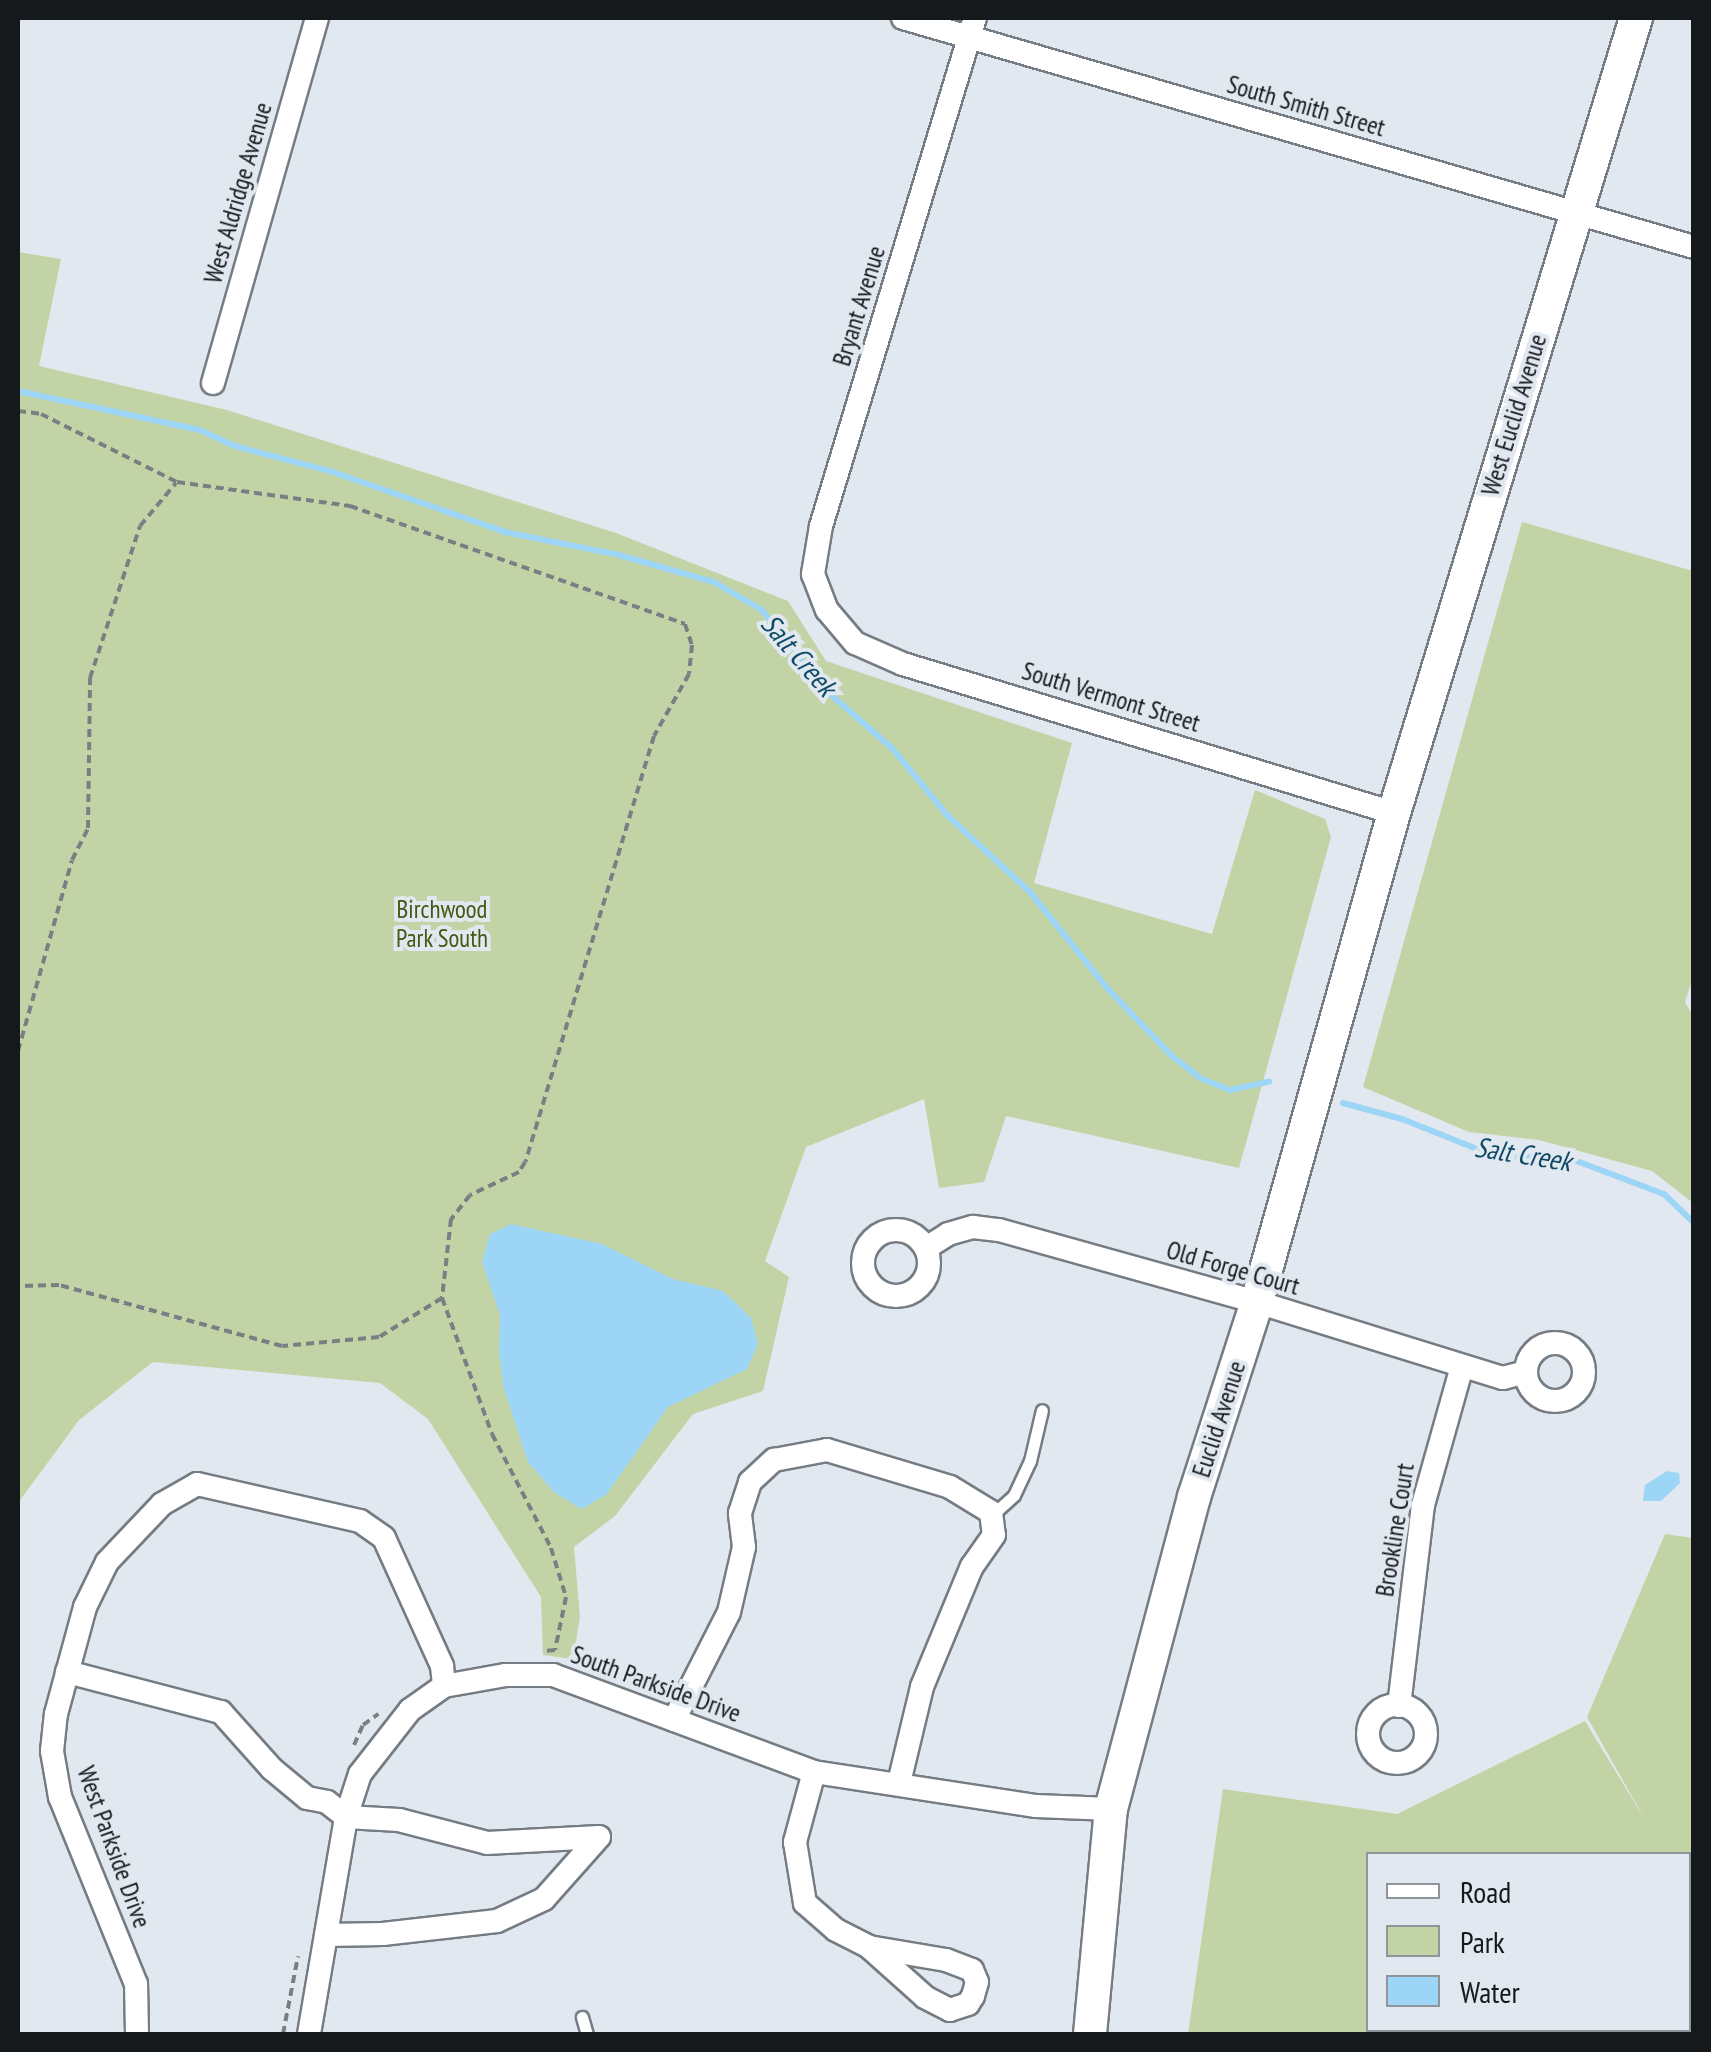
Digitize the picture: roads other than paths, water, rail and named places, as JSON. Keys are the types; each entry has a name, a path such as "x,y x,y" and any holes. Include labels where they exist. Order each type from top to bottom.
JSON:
{"main road":[{"name":"West Euclid Avenue","path":"1394,813 1636,18"},
{"name":"Euclid Avenue","path":"1090,2034 1111,1809 1194,1497 1257,1302 1394,813"}],"street":[{"name":"West Aldridge Avenue","path":"213,383 317,18"},
{"name":"South Smith Street","path":"903,18 973,27 1694,247"},
{"name":"Bryant Avenue","path":"827,610 813,574 821,526 973,27"},
{"name":"South Vermont Street","path":"827,610 855,643 902,664 1394,813"},
{"name":"Old Forge Court","path":"926,1248 948,1234 973,1227 999,1230 1257,1302 1503,1378 1526,1372"},
{"name":"Brookline Court","path":"1399,1706 1422,1504 1462,1366"},
{"path":"674,1720 728,1612 744,1547 740,1512 750,1482 774,1460 827,1450 950,1487 992,1516 994,1536 972,1566 922,1687 899,1784"},
{"name":"West Parkside Drive","path":"137,2034 136,1984 60,1797 52,1751 67,1672 86,1607 107,1562 162,1504 197,1484 360,1521 384,1538 442,1666 444,1686"},
{"path":"67,1672 221,1712 272,1769 307,1798 327,1802 346,1817 399,1820 487,1843 599,1838 544,1900 497,1921 383,1934 326,1934"},
{"name":"South Parkside Drive","path":"309,2034 346,1817 360,1774 410,1710 444,1686 506,1675 553,1674 814,1772 1036,1806 1111,1809"},
{"path":"814,1772 795,1842 804,1903 836,1930 869,1947"}],"lane":[{"path":"992,1516 1014,1495 1030,1460 1042,1410"},
{"path":"582,2017 587,2034"}],"water":[{"path":"511,1224 602,1244 673,1279 723,1291 751,1318 758,1344 747,1369 668,1407 606,1495 581,1509 554,1492 528,1462 504,1389 499,1353 500,1315 482,1262 490,1234"},
{"path":"1667,1471 1679,1473 1680,1483 1661,1501 1643,1501 1645,1485"}],"waterway":[{"name":"Salt Creek","path":"18,391 200,430 235,446 333,472 505,532 619,555 714,582 762,610 823,688 892,748 947,815 1030,892 1107,988 1172,1056 1200,1078 1230,1090 1269,1082"},
{"name":"Salt Creek","path":"1343,1103 1402,1119 1492,1155 1574,1160 1664,1194 1694,1223"}],"park label":[{"name":"Birchwood Park South","path":"442,924"}]}
